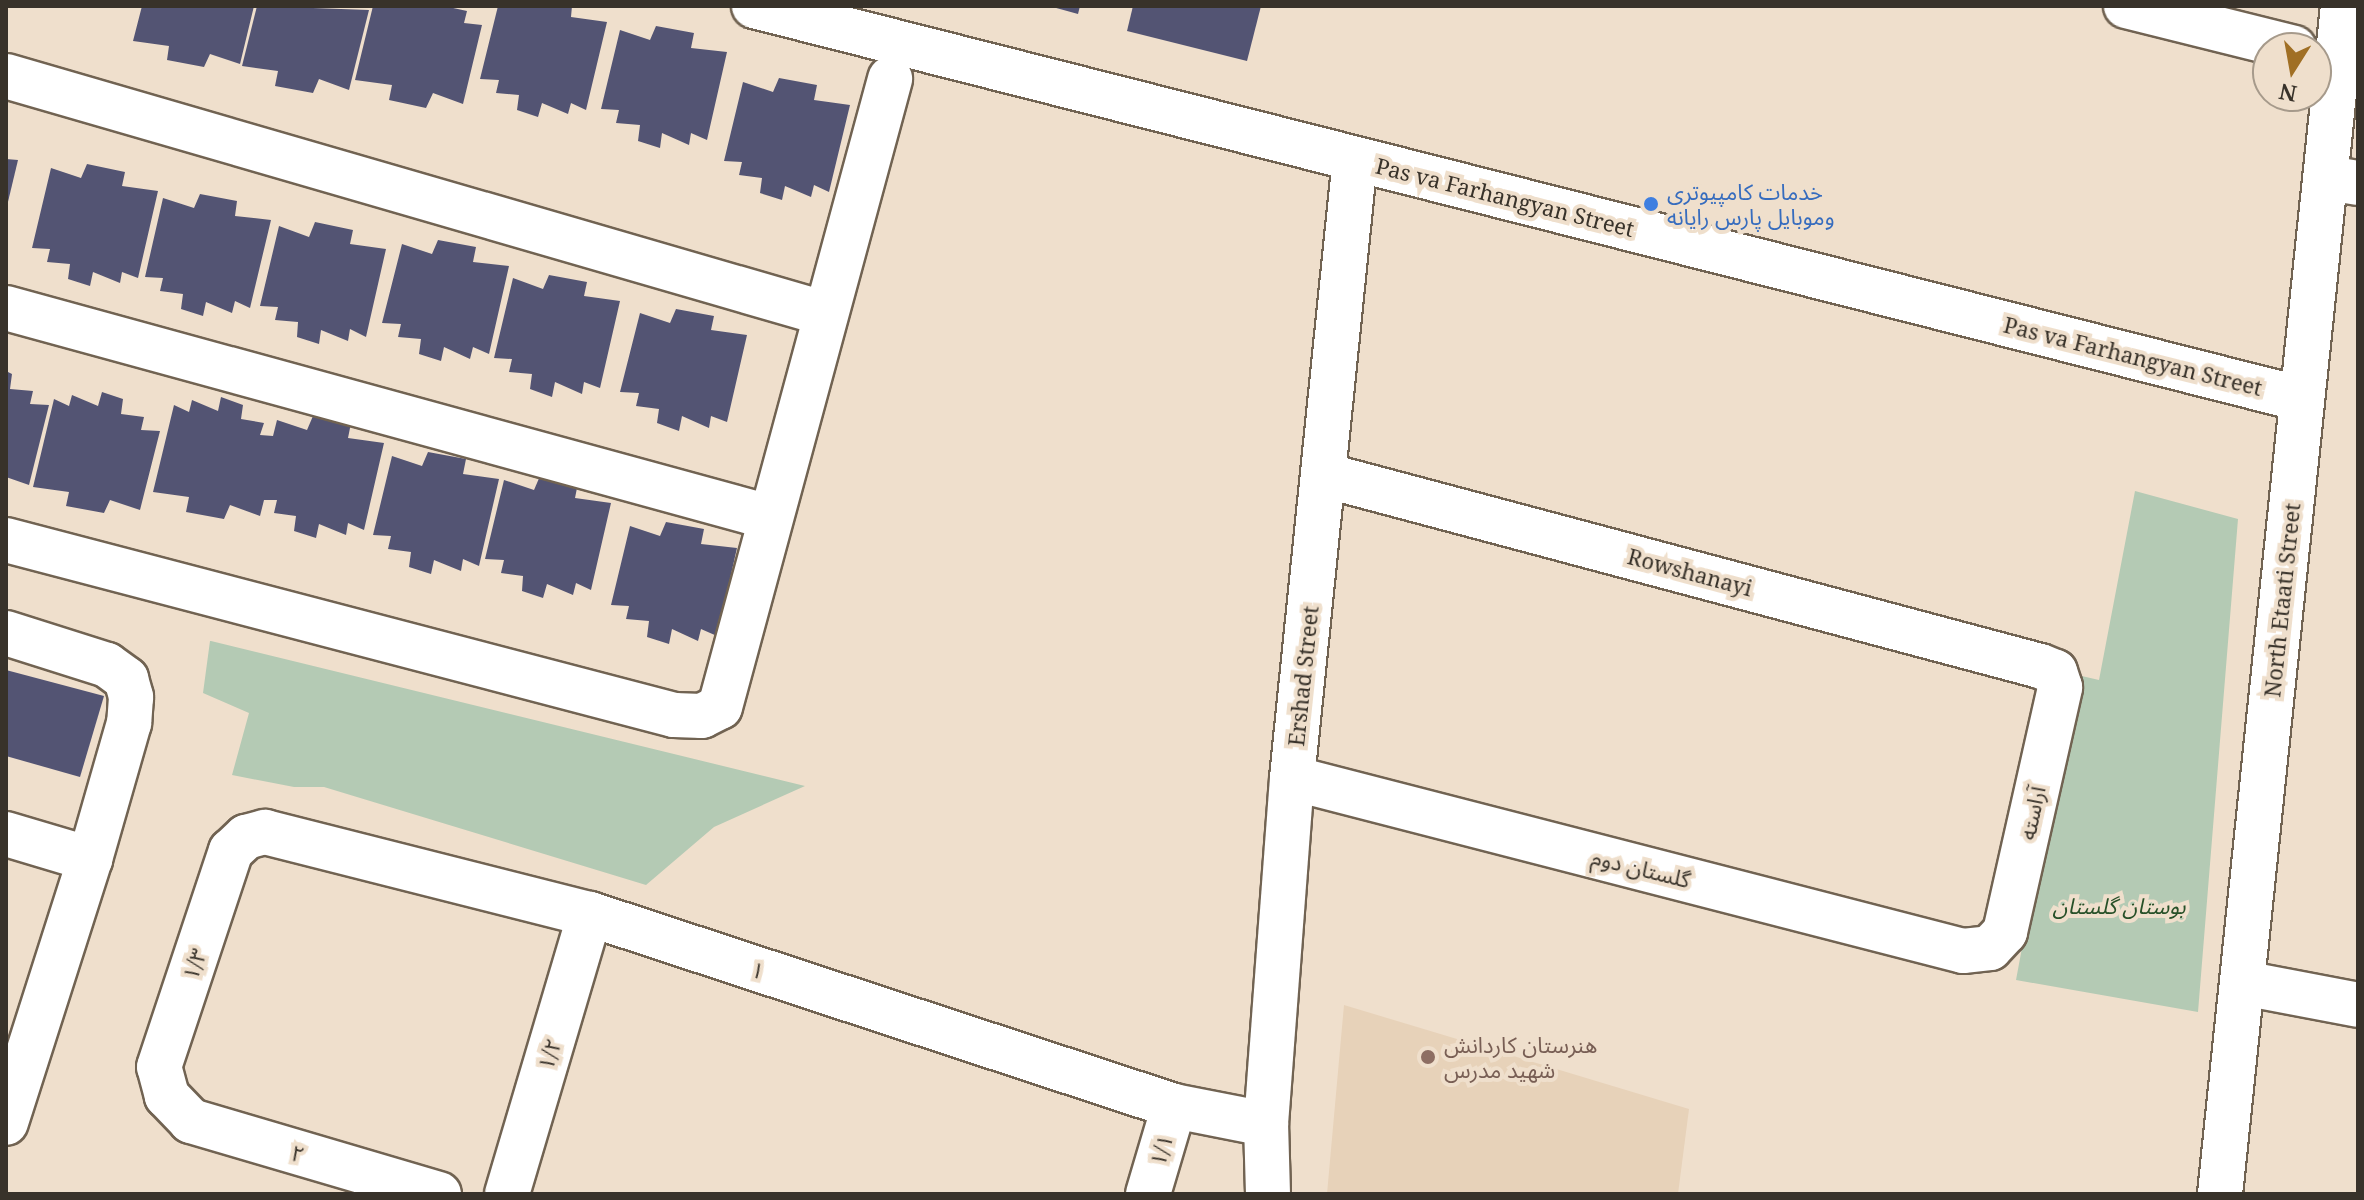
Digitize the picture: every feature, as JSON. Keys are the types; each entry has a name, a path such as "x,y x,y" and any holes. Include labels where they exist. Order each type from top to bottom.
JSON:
{"street":[{"name":"Pas va Farhangyan Street","path":"754,6 2302,399"},
{"path":"2126,6 2252,38"},
{"name":"North Etaati Street","path":"2332,40 2343,6"},
{"path":"6,76 823,313"},
{"path":"6,540 674,715 702,716 720,707 729,689 769,517 890,79"},
{"name":"North Etaati Street","path":"2220,1194 2302,399 2342,181 2332,98"},
{"name":"Ershad Street","path":"1268,1194 1266,1124 1292,778 1355,159"},
{"path":"6,308 769,517"},
{"name":"Rowshanayi","path":"1324,475 2055,672"},
{"path":"6,633 107,665 126,679 129,723 90,859 16,1063 6,1123"},
{"name":"آراسته","path":"1990,948 2005,932 2060,687 2055,672"},
{"name":"گلستان دوم","path":"1292,778 1963,951 1990,948"},
{"name":"۱","path":"246,837 265,832 590,914 1174,1106 1266,1124"},
{"path":"6,834 90,859"},
{"name":"۱/۳","path":"167,1096 159,1067 231,851 246,837"},
{"name":"۱/۲","path":"507,1194 590,914"},
{"path":"2243,983 2358,1005"},
{"name":"۲","path":"167,1096 191,1121 439,1194"},
{"name":"۱/۱","path":"1148,1194 1174,1106"}],"shaded area":[{"name":"هنرستان کاردانش شهید مدرس","path":"1344,1005 1689,1109 1678,1194 1327,1194"}],"green space":[{"name":"بوستان گلستان","path":"2135,491 2238,519 2198,1012 2016,980 2073,674 2099,680"},
{"path":"210,641 805,786 714,827 646,885 324,787 294,787 232,775 249,713 203,693"}],"building":[{"path":"142,6 254,6 240,64 210,54 204,67 167,60 169,46 133,41"},
{"path":"257,6 369,10 349,90 319,79 313,93 275,86 278,71 242,66"},
{"path":"373,6 444,6 467,11 464,23 482,25 463,104 433,93 426,108 389,100 392,85 355,80"},
{"path":"498,6 572,6 571,17 607,22 586,110 571,103 568,114 542,103 538,117 517,110 519,95 496,93 499,80 480,79"},
{"path":"1049,6 1080,6 1078,14"},
{"path":"1133,6 1261,6 1247,61 1127,31"},
{"path":"656,26 694,33 691,48 727,52 707,140 691,133 689,145 662,133 660,148 638,141 640,125 616,123 619,110 601,109 620,30 650,40"},
{"path":"779,78 817,85 814,100 850,105 829,192 814,185 811,197 785,186 782,200 760,193 762,178 739,175 742,162 724,161 743,82 773,92"},
{"path":"6,159 18,160 7,206 6,205"},
{"path":"87,164 125,172 122,186 158,191 138,278 122,272 120,283 93,272 90,286 68,279 70,264 47,262 50,249 32,248 51,168 81,178"},
{"path":"200,194 237,201 235,216 271,220 250,308 235,301 232,313 206,302 203,316 181,309 183,294 160,291 163,278 145,277 163,198 194,208"},
{"path":"315,222 353,230 350,244 386,249 366,337 350,329 348,341 321,330 319,344 297,337 298,322 275,320 278,307 260,306 279,226 309,237"},
{"path":"438,240 476,247 473,262 509,266 489,354 473,347 470,359 444,347 441,361 419,354 421,339 398,337 401,324 382,323 402,244 432,254"},
{"path":"549,275 587,282 584,296 620,301 600,388 584,382 582,394 555,382 552,397 530,389 532,374 509,372 512,359 494,358 513,278 543,289"},
{"path":"676,309 714,316 711,330 747,335 727,422 711,416 709,428 682,416 679,431 657,423 659,409 636,406 639,393 620,392 640,313 670,323"},
{"path":"6,371 12,374 10,389 33,391 30,404 49,405 29,485 6,477"},
{"path":"102,392 123,399 121,414 144,417 141,430 160,431 140,510 110,500 104,513 66,506 69,492 33,487 54,399 69,406 72,395 98,406"},
{"path":"221,397 243,405 241,419 264,423 260,435 273,436 277,420 307,430 313,416 351,423 348,438 384,443 364,530 348,523 346,535 319,524 316,538 294,531 296,516 274,513 277,500 264,500 260,516 230,505 224,519 186,512 189,497 153,492 174,405 189,412 192,400 218,411"},
{"path":"428,452 466,459 463,474 499,479 479,566 463,559 461,571 434,560 431,574 409,567 411,552 388,549 391,536 373,535 392,456 422,466"},
{"path":"540,476 578,483 575,498 611,503 591,590 576,583 573,595 547,584 543,598 522,591 523,576 501,573 504,560 485,559 504,480 534,490"},
{"path":"666,522 704,529 701,544 737,548 717,636 701,629 698,641 672,629 669,644 647,637 649,621 626,619 629,606 611,605 630,526 660,536"},
{"path":"6,670 104,696 80,777 6,756"}],"place":[{"name":"خدمات کامپیوتری وموبایل پارس رایانه","path":"1651,204"},
{"name":"هنرستان کاردانش شهید مدرس","path":"1428,1057"}]}
